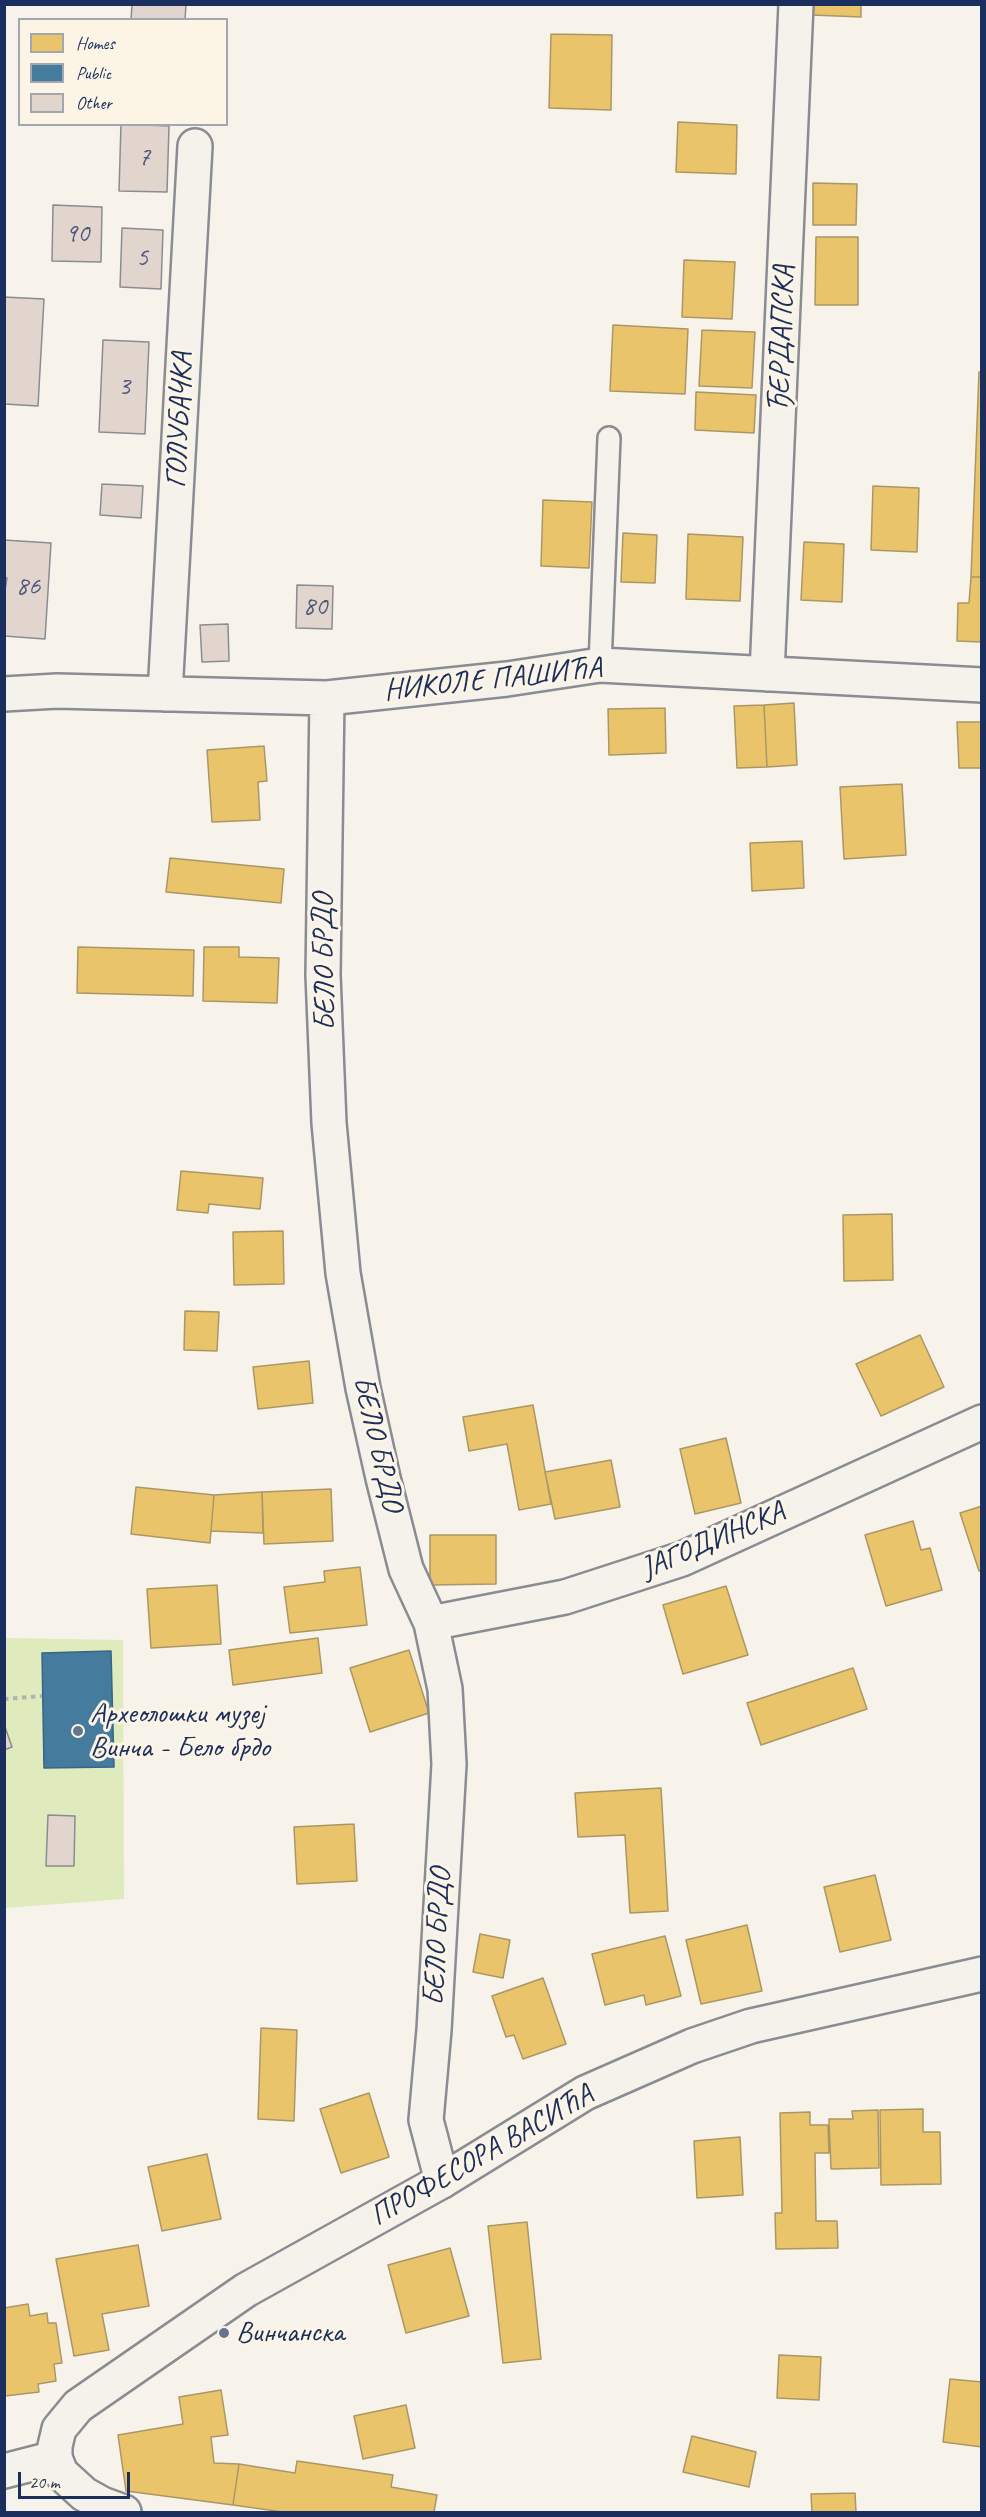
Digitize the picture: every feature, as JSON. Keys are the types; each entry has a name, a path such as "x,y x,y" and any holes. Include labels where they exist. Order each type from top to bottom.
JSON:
{"street":[{"name":"ЂЕРДАПСКА","path":"768,674 796,4"},
{"name":"ГОЛУБАЧКА","path":"165,694 195,146"},
{"name":"НИКОЛЕ ПАШИЋА","path":"4,694 57,691 327,698 507,679 600,665 981,685"},
{"name":"БЕЛО БРДО","path":"327,698 323,975 329,1123 343,1273 365,1399 403,1558 431,1623 445,1689 449,1764 434,2030 426,2120 442,2181"},
{"name":"ЈАГОДИНСКА","path":"431,1623 565,1597 682,1559 981,1422"},
{"name":"ПРОФЕСОРА ВАСИЋА","path":"55,2458 59,2429 78,2406 246,2290 442,2181 585,2093 692,2046 751,2026 981,1974"},
{"path":"4,2471 55,2458 61,2473 84,2494 124,2512"}],"lane":[{"path":"600,665 609,438"}],"path":[{"path":"4,1699 42,1696"}],"green space":[{"path":"5,1638 123,1640 124,1899 5,1908"}],"building: Homes":[{"path":"812,4 861,4 861,17 811,15"},
{"path":"551,34 612,35 611,110 549,108"},
{"path":"678,122 737,125 736,174 676,172"},
{"path":"813,183 857,184 856,225 813,225"},
{"path":"816,237 858,237 858,305 815,305"},
{"path":"684,260 735,262 732,319 682,317"},
{"path":"613,325 688,329 685,394 610,391"},
{"path":"702,330 755,332 752,388 699,386"},
{"path":"979,372 982,372 982,577 971,577"},
{"path":"696,392 756,395 754,433 695,430"},
{"path":"873,486 919,488 917,552 871,550"},
{"path":"543,500 592,502 589,568 541,566"},
{"path":"623,533 657,535 655,583 621,582"},
{"path":"688,534 743,537 740,601 686,599"},
{"path":"804,542 844,544 842,602 801,600"},
{"path":"971,577 982,577 982,642 957,641 958,603 969,603"},
{"path":"794,703 797,765 767,767 764,705"},
{"path":"764,705 767,767 737,768 734,706"},
{"path":"665,708 666,753 609,755 608,709"},
{"path":"957,722 982,722 982,768 959,768"},
{"path":"264,746 267,781 258,782 260,820 212,822 207,750"},
{"path":"902,784 906,855 844,859 840,787"},
{"path":"802,841 804,888 752,891 750,843"},
{"path":"170,858 284,869 281,903 166,892"},
{"path":"78,947 194,950 193,996 77,993"},
{"path":"204,947 239,947 239,957 279,958 277,1003 203,1001"},
{"path":"181,1171 263,1178 260,1209 209,1204 208,1213 177,1210"},
{"path":"892,1214 893,1280 844,1281 843,1215"},
{"path":"283,1231 284,1284 234,1285 233,1232"},
{"path":"185,1311 219,1312 217,1351 184,1350"},
{"path":"920,1335 944,1387 881,1416 856,1364"},
{"path":"309,1361 313,1403 258,1409 253,1367"},
{"path":"533,1405 551,1504 519,1510 507,1444 469,1451 463,1417"},
{"path":"726,1438 741,1503 695,1514 680,1449"},
{"path":"611,1460 620,1507 555,1519 545,1472"},
{"path":"136,1487 214,1495 210,1543 131,1534"},
{"path":"331,1489 333,1541 264,1544 262,1492"},
{"path":"262,1492 263,1533 211,1531 214,1495"},
{"path":"982,1506 982,1570 979,1571 960,1513"},
{"path":"913,1521 921,1550 930,1548 942,1590 886,1606 865,1535"},
{"path":"430,1535 496,1535 496,1584 430,1585"},
{"path":"360,1567 367,1625 290,1633 284,1587 325,1582 324,1571"},
{"path":"217,1585 221,1644 151,1648 147,1589"},
{"path":"726,1586 748,1655 683,1674 663,1605"},
{"path":"318,1638 322,1673 233,1685 229,1650"},
{"path":"409,1650 429,1713 370,1732 350,1668"},
{"path":"853,1668 867,1709 761,1745 747,1703"},
{"path":"661,1788 668,1911 630,1913 625,1835 578,1837 575,1793"},
{"path":"354,1824 357,1881 297,1884 294,1827"},
{"path":"875,1875 891,1940 840,1952 824,1887"},
{"path":"747,1925 762,1991 701,2004 686,1940"},
{"path":"480,1934 510,1940 503,1978 473,1972"},
{"path":"665,1936 681,1996 646,2005 644,1995 605,2005 592,1954"},
{"path":"543,1978 566,2044 523,2059 514,2035 506,2037 492,1996"},
{"path":"261,2028 297,2030 294,2121 258,2119"},
{"path":"369,2093 389,2157 341,2173 320,2109"},
{"path":"923,2109 923,2132 940,2132 941,2184 881,2185 880,2110"},
{"path":"878,2110 879,2168 831,2169 829,2119 853,2119 852,2111"},
{"path":"810,2112 810,2125 828,2125 829,2153 815,2153 816,2221 837,2221 838,2248 776,2249 775,2213 782,2213 780,2113"},
{"path":"740,2137 743,2195 697,2198 694,2141"},
{"path":"207,2154 221,2219 162,2231 148,2167"},
{"path":"527,2222 541,2359 503,2363 488,2226"},
{"path":"138,2245 149,2306 102,2314 109,2350 74,2356 56,2259"},
{"path":"450,2248 469,2316 406,2333 388,2265"},
{"path":"28,2304 30,2316 47,2313 48,2323 56,2323 62,2363 54,2364 56,2381 38,2384 39,2392 5,2396 4,2308"},
{"path":"779,2355 821,2357 819,2400 777,2398"},
{"path":"950,2379 982,2382 982,2447 943,2442"},
{"path":"221,2390 228,2435 211,2437 214,2463 239,2464 233,2505 126,2491 118,2435 183,2424 179,2397"},
{"path":"406,2405 415,2448 363,2459 354,2416"},
{"path":"692,2436 756,2452 749,2487 683,2472"},
{"path":"297,2461 393,2475 391,2487 437,2495 434,2512 283,2512 233,2505 239,2464 295,2473"},
{"path":"855,2493 856,2512 812,2512 811,2494"}],"building: Public":[{"name":"Археолошки музеј Винча - Бело брдо","path":"111,1651 114,1767 44,1768 42,1653"}],"building: Other":[{"path":"132,4 186,4 185,18 131,18"},
{"path":"121,126 169,126 167,192 119,191"},
{"path":"53,205 102,207 101,262 52,261"},
{"path":"122,228 163,230 161,289 120,287"},
{"path":"4,297 44,299 38,406 4,404"},
{"path":"103,340 149,342 145,434 99,432"},
{"path":"102,484 143,486 141,518 100,515"},
{"path":"4,540 51,543 45,639 4,636 4,597 7,578 4,577"},
{"path":"297,585 333,586 332,629 296,628"},
{"path":"228,624 229,661 202,662 200,625"},
{"path":"4,1724 12,1747 4,1750"},
{"path":"48,1815 75,1816 74,1866 46,1866"}],"place":[{"name":"Археолошки музеј Винча - Бело брдо","path":"78,1731"},
{"name":"Винчанска","path":"224,2333"}]}
